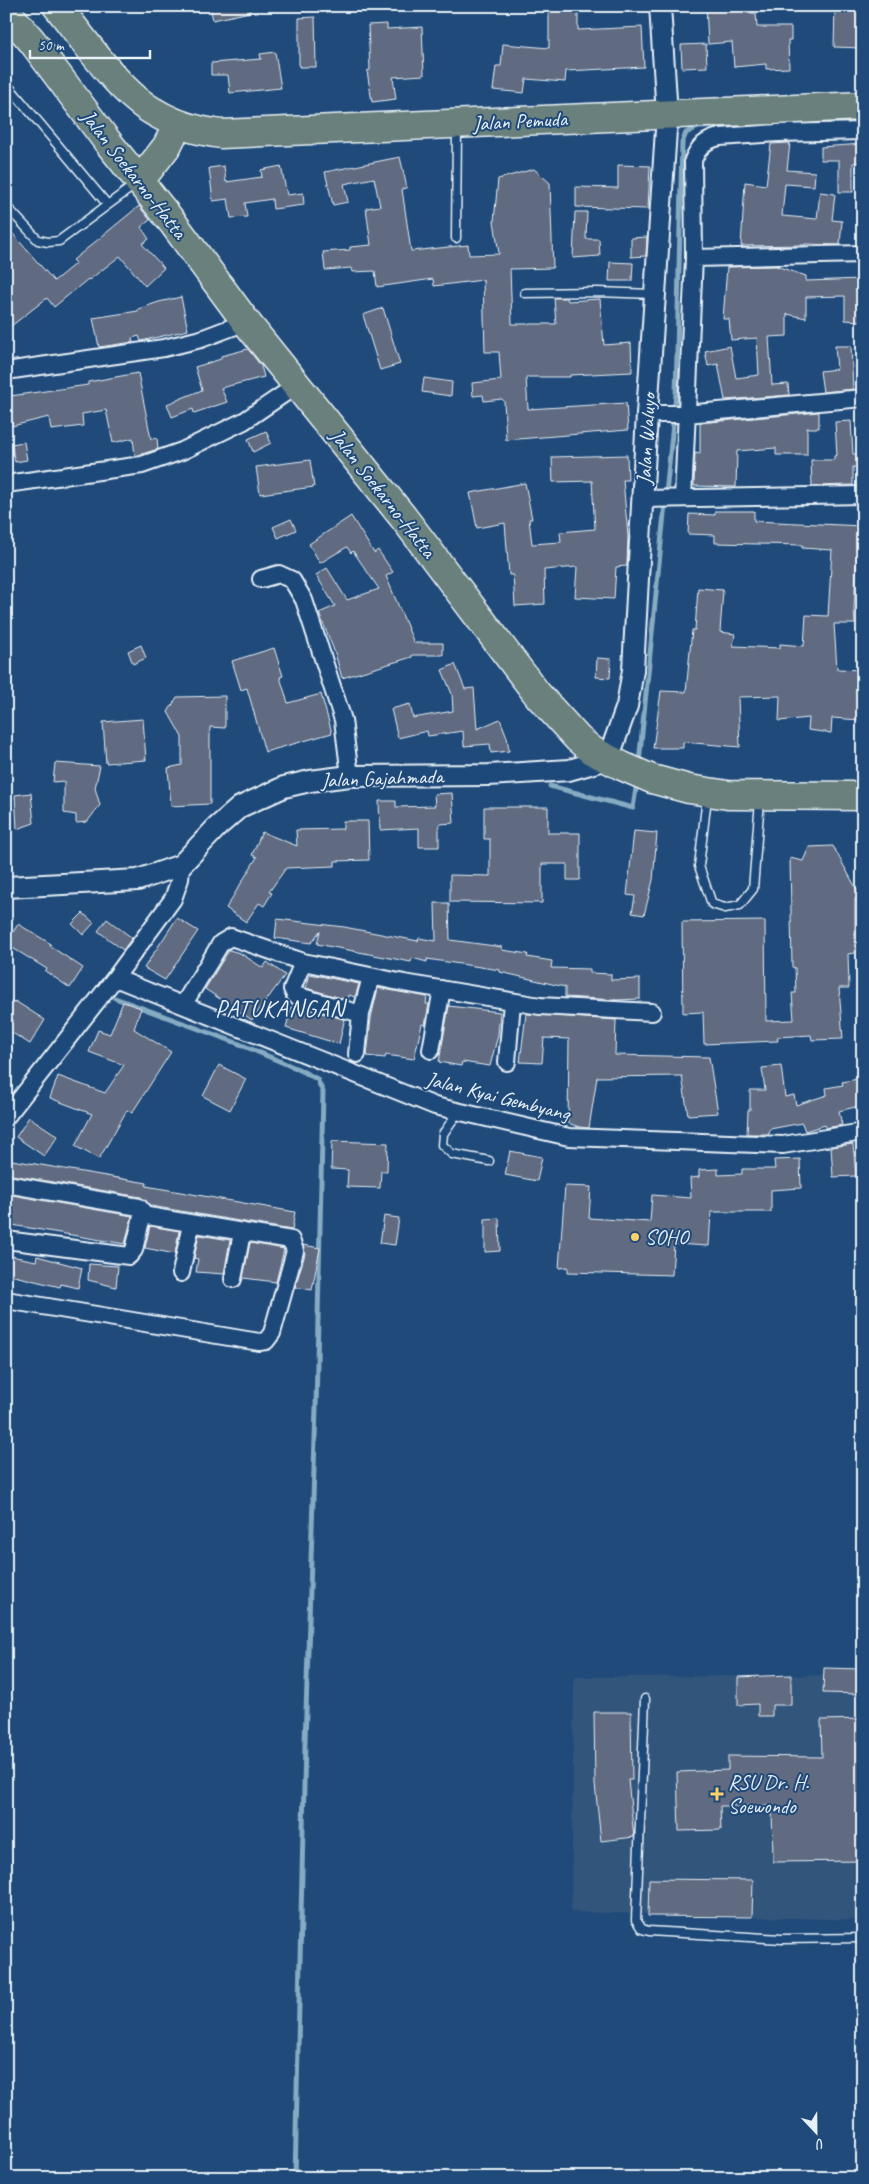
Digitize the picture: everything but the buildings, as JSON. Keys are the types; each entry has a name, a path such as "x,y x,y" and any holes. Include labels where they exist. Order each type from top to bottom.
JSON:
{"highway":[{"path":"57,6 124,88 154,112 178,124 166,146 140,182"},
{"name":"Jalan Soekarno-Hatta","path":"6,11 52,67 246,322 397,510 538,694 578,738 615,763 652,779 708,792 761,796 863,796"},
{"name":"Jalan Pemuda","path":"178,124 221,134 863,106"}],"street":[{"name":"Jalan Waluyo","path":"615,763 633,670 648,499 655,294 667,114 660,6"},
{"path":"6,23 52,67"},
{"path":"680,498 683,414 694,258 693,160 698,149 703,144 720,136 863,131"},
{"path":"694,258 863,254"},
{"path":"6,371 164,348 201,339 246,322"},
{"path":"6,484 142,465 182,451 244,421 297,385"},
{"path":"652,414 683,414 863,398"},
{"path":"648,499 863,495"},
{"path":"261,579 279,574 292,580 304,600 343,720 350,776"},
{"name":"Jalan Gajahmada","path":"6,886 138,880 181,865 240,806 284,787 310,781 350,776 431,776 568,770 615,763"},
{"path":"6,1117 115,978 173,899 180,879 181,865"},
{"path":"183,1005 221,942 231,937 303,962 442,990 540,1006 652,1012"},
{"path":"303,962 292,989 295,994 361,1014"},
{"path":"357,1054 361,1014 371,977"},
{"name":"Jalan Kyai Gembyang","path":"115,978 435,1106 569,1137 783,1145 863,1132"},
{"path":"431,1050 442,990"},
{"path":"507,1062 512,1002"},
{"path":"6,1184 139,1206 143,1212 134,1250 129,1256 6,1240"},
{"path":"6,1300 249,1341 266,1341 272,1333 294,1247 290,1240 142,1216"},
{"path":"181,1273 191,1224"},
{"path":"233,1279 242,1233"}],"lane":[{"path":"6,83 107,204"},
{"path":"456,238 457,124"},
{"path":"6,206 38,240 48,242 59,241 107,204 140,182"},
{"path":"525,293 598,292 655,294"},
{"path":"708,792 699,866 712,904 725,908 740,905 753,889 761,796"},
{"path":"458,1112 443,1134 442,1145 452,1154 489,1161"},
{"path":"645,1699 636,1920 642,1928 648,1932 782,1939 863,1938"}],"shaded area":[{"name":"RSU Dr. H. Soewondo","path":"863,1675 863,1920 571,1912 574,1677"}],"waterway":[{"path":"639,763 676,394 682,143 686,133 698,127 778,125"},
{"path":"550,786 633,808 637,782"},
{"path":"115,998 237,1043 298,1069 317,1079 323,1092 295,2178"}],"place":[{"name":"SOHO","path":"635,1237"},
{"name":"RSU Dr. H. Soewondo","path":"717,1794"}],"district":[{"name":"PATUKANGAN","path":"280,1008"}]}
